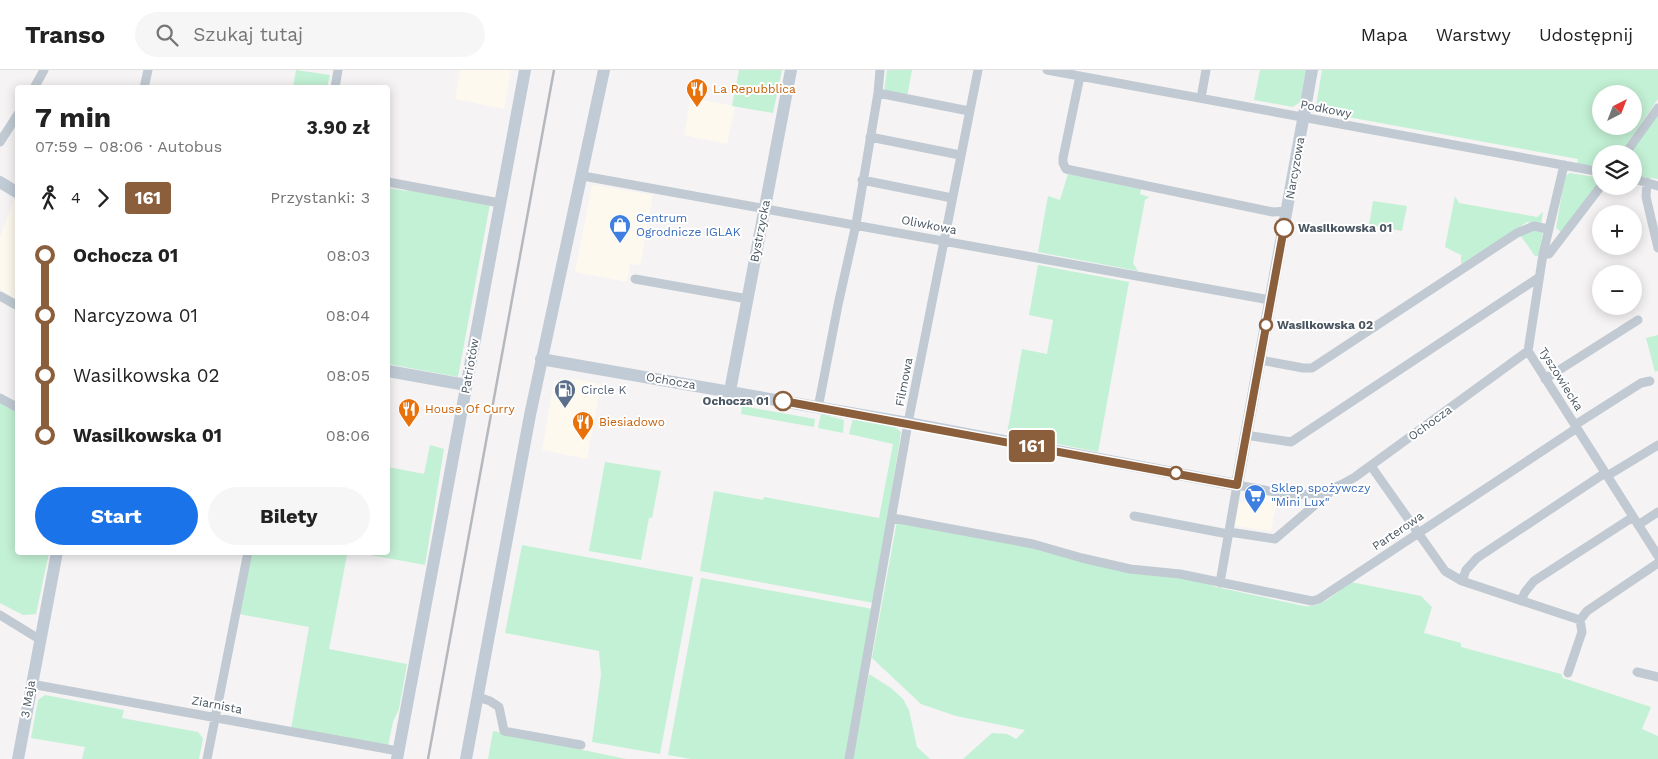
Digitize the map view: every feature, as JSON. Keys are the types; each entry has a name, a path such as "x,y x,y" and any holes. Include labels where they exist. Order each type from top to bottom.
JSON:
{"street":[{"path":"36,85 44,70"},
{"path":"145,85 148,70"},
{"path":"336,85 338,70"},
{"name":"Patriotów","path":"398,755 525,70"},
{"path":"466,759 541,359 583,176 604,70"},
{"name":"Bystrzycka","path":"730,392 791,70"},
{"path":"818,408 856,224 878,93 880,70"},
{"name":"Filmowa","path":"849,759 893,518 908,423 978,70"},
{"name":"Podkowy","path":"1047,70 1592,170"},
{"path":"1201,98 1206,70"},
{"name":"Narcyzowa","path":"1220,582 1312,70"},
{"path":"1080,76 1063,158 1064,166 1072,171 1273,212 1287,211"},
{"path":"878,93 969,111"},
{"path":"1631,145 1658,108"},
{"path":"0,142 15,119"},
{"path":"870,137 960,155"},
{"name":"Tyszowiecka","path":"1564,165 1538,278 1528,351 1658,556"},
{"name":"Oliwkowa","path":"583,176 1270,300"},
{"path":"862,180 952,198"},
{"path":"1642,181 1658,186"},
{"path":"0,182 15,191"},
{"path":"390,182 500,203"},
{"path":"1648,182 1646,197 1658,248"},
{"path":"1543,254 1550,254 1594,195"},
{"path":"1260,360 1312,368 1517,233 1534,226 1548,229"},
{"path":"635,278 748,299"},
{"path":"1245,435 1291,442 1538,278"},
{"path":"0,296 15,304"},
{"path":"1545,378 1638,320"},
{"name":"Ochocza","path":"1228,533 1275,539 1331,491 1371,466 1528,351"},
{"name":"Ochocza","path":"541,359 908,423 1296,495 1331,491"},
{"path":"390,371 466,385"},
{"name":"Parterowa","path":"893,518 1033,544 1130,569 1180,574 1312,601 1319,599 1641,382 1650,381"},
{"path":"0,398 15,406"},
{"path":"1462,581 1466,570 1477,558 1606,475 1658,445"},
{"path":"1371,466 1442,567 1462,581 1580,620"},
{"path":"1638,525 1658,512"},
{"path":"1134,516 1228,533"},
{"path":"1521,601 1525,592 1534,581 1633,517"},
{"name":"3 Maja","path":"18,759 39,639 56,555"},
{"path":"208,759 247,555"},
{"path":"1568,673 1582,632 1580,620 1587,611 1658,563"},
{"path":"0,615 39,639"},
{"path":"1637,672 1658,677"},
{"name":"Ziarnista","path":"31,684 216,718 398,755"},
{"path":"478,698 490,701 499,707 504,730 581,745"}],"shaded area":[{"path":"460,70 511,70 504,109 455,99"},
{"path":"691,98 735,106 727,144 684,135"},
{"path":"592,185 653,195 640,265 630,264 627,282 575,272"},
{"path":"14,200 15,299 0,289 0,237"},
{"path":"572,379 601,384 587,459 542,450 554,381 566,383"},
{"path":"1247,490 1278,496 1271,531 1234,526 1239,502 1245,503"}],"green space":[{"path":"296,70 330,75 328,85 293,85"},
{"path":"739,70 782,70 773,113 732,106"},
{"path":"887,70 912,70 907,97 884,92"},
{"path":"1260,70 1306,70 1300,102 1293,107 1254,100"},
{"path":"1322,70 1658,70 1658,99 1642,122 1642,85 1592,85 1592,135 1633,135 1626,145 1592,145 1592,167 1577,164 1578,159 1320,112 1316,106"},
{"path":"1658,115 1658,179 1642,177 1642,145 1636,145"},
{"path":"1570,173 1592,177 1592,192 1561,232 1556,228 1565,176"},
{"path":"1068,174 1141,189 1140,194 1149,197 1145,200 1133,263 1138,271 1038,252 1048,196 1060,200"},
{"path":"408,187 490,204 458,377 390,364 390,188 407,191"},
{"path":"1455,196 1459,203 1537,217 1543,212 1541,225 1527,222 1464,265 1461,263 1461,255 1445,247"},
{"path":"1373,201 1407,206 1402,231 1369,225"},
{"path":"1528,229 1541,230 1543,232 1538,256 1535,256 1520,235"},
{"path":"1038,265 1129,282 1098,452 1007,434 1022,349 1047,354 1053,320 1029,315"},
{"path":"1658,335 1658,371 1655,372 1646,338"},
{"path":"0,402 15,412 15,555 49,555 36,614 23,615 0,603"},
{"path":"742,406 815,419 814,427 741,414"},
{"path":"821,414 844,420 843,433 818,428"},
{"path":"853,418 893,425 901,432 874,603 700,571 714,491 763,500 764,497 879,518 893,444 849,434"},
{"path":"430,445 444,449 425,565 370,555 390,555 390,467 424,474"},
{"path":"605,462 661,471 652,518 649,518 641,560 589,551"},
{"path":"897,521 1197,580 1216,587 1304,606 1317,605 1323,602 1351,582 1421,596 1432,607 1424,633 1461,643 1461,647 1561,674 1563,678 1651,707 1642,729 1658,736 1658,759 963,759 992,733 1007,734 1016,739 1025,730 956,716 921,704 872,658"},
{"path":"522,545 693,577 660,754 592,742 601,675 599,651 505,633"},
{"path":"251,555 347,555 329,649 407,664 399,709 393,722 388,746 291,729 309,627 239,614"},
{"path":"701,578 873,609 845,759 691,759 668,755"},
{"path":"869,674 891,688 903,699 909,710 917,747 930,759 853,759"},
{"path":"45,695 124,710 122,718 198,732 203,738 199,759 82,759 85,747 31,738 38,700"},
{"path":"493,731 626,759 488,759"}],"railway":[{"path":"428,759 554,70"}],"bus line":[{"name":"161","path":"783,401 1237,485 1284,228"}],"place":[{"name":"La Repubblica","path":"697,108"},
{"name":"Wasilkowska 01","path":"1284,228"},
{"name":"Centrum Ogrodnicze IGLAK","path":"620,244"},
{"name":"Wasilkowska 02","path":"1266,325"},
{"name":"Ochocza 01","path":"783,401"},
{"name":"Circle K","path":"565,409"},
{"name":"House Of Curry","path":"409,428"},
{"name":"Biesiadowo","path":"583,441"},
{"name":"Sklep spożywczy \"Mini Lux\"","path":"1255,514"}]}
